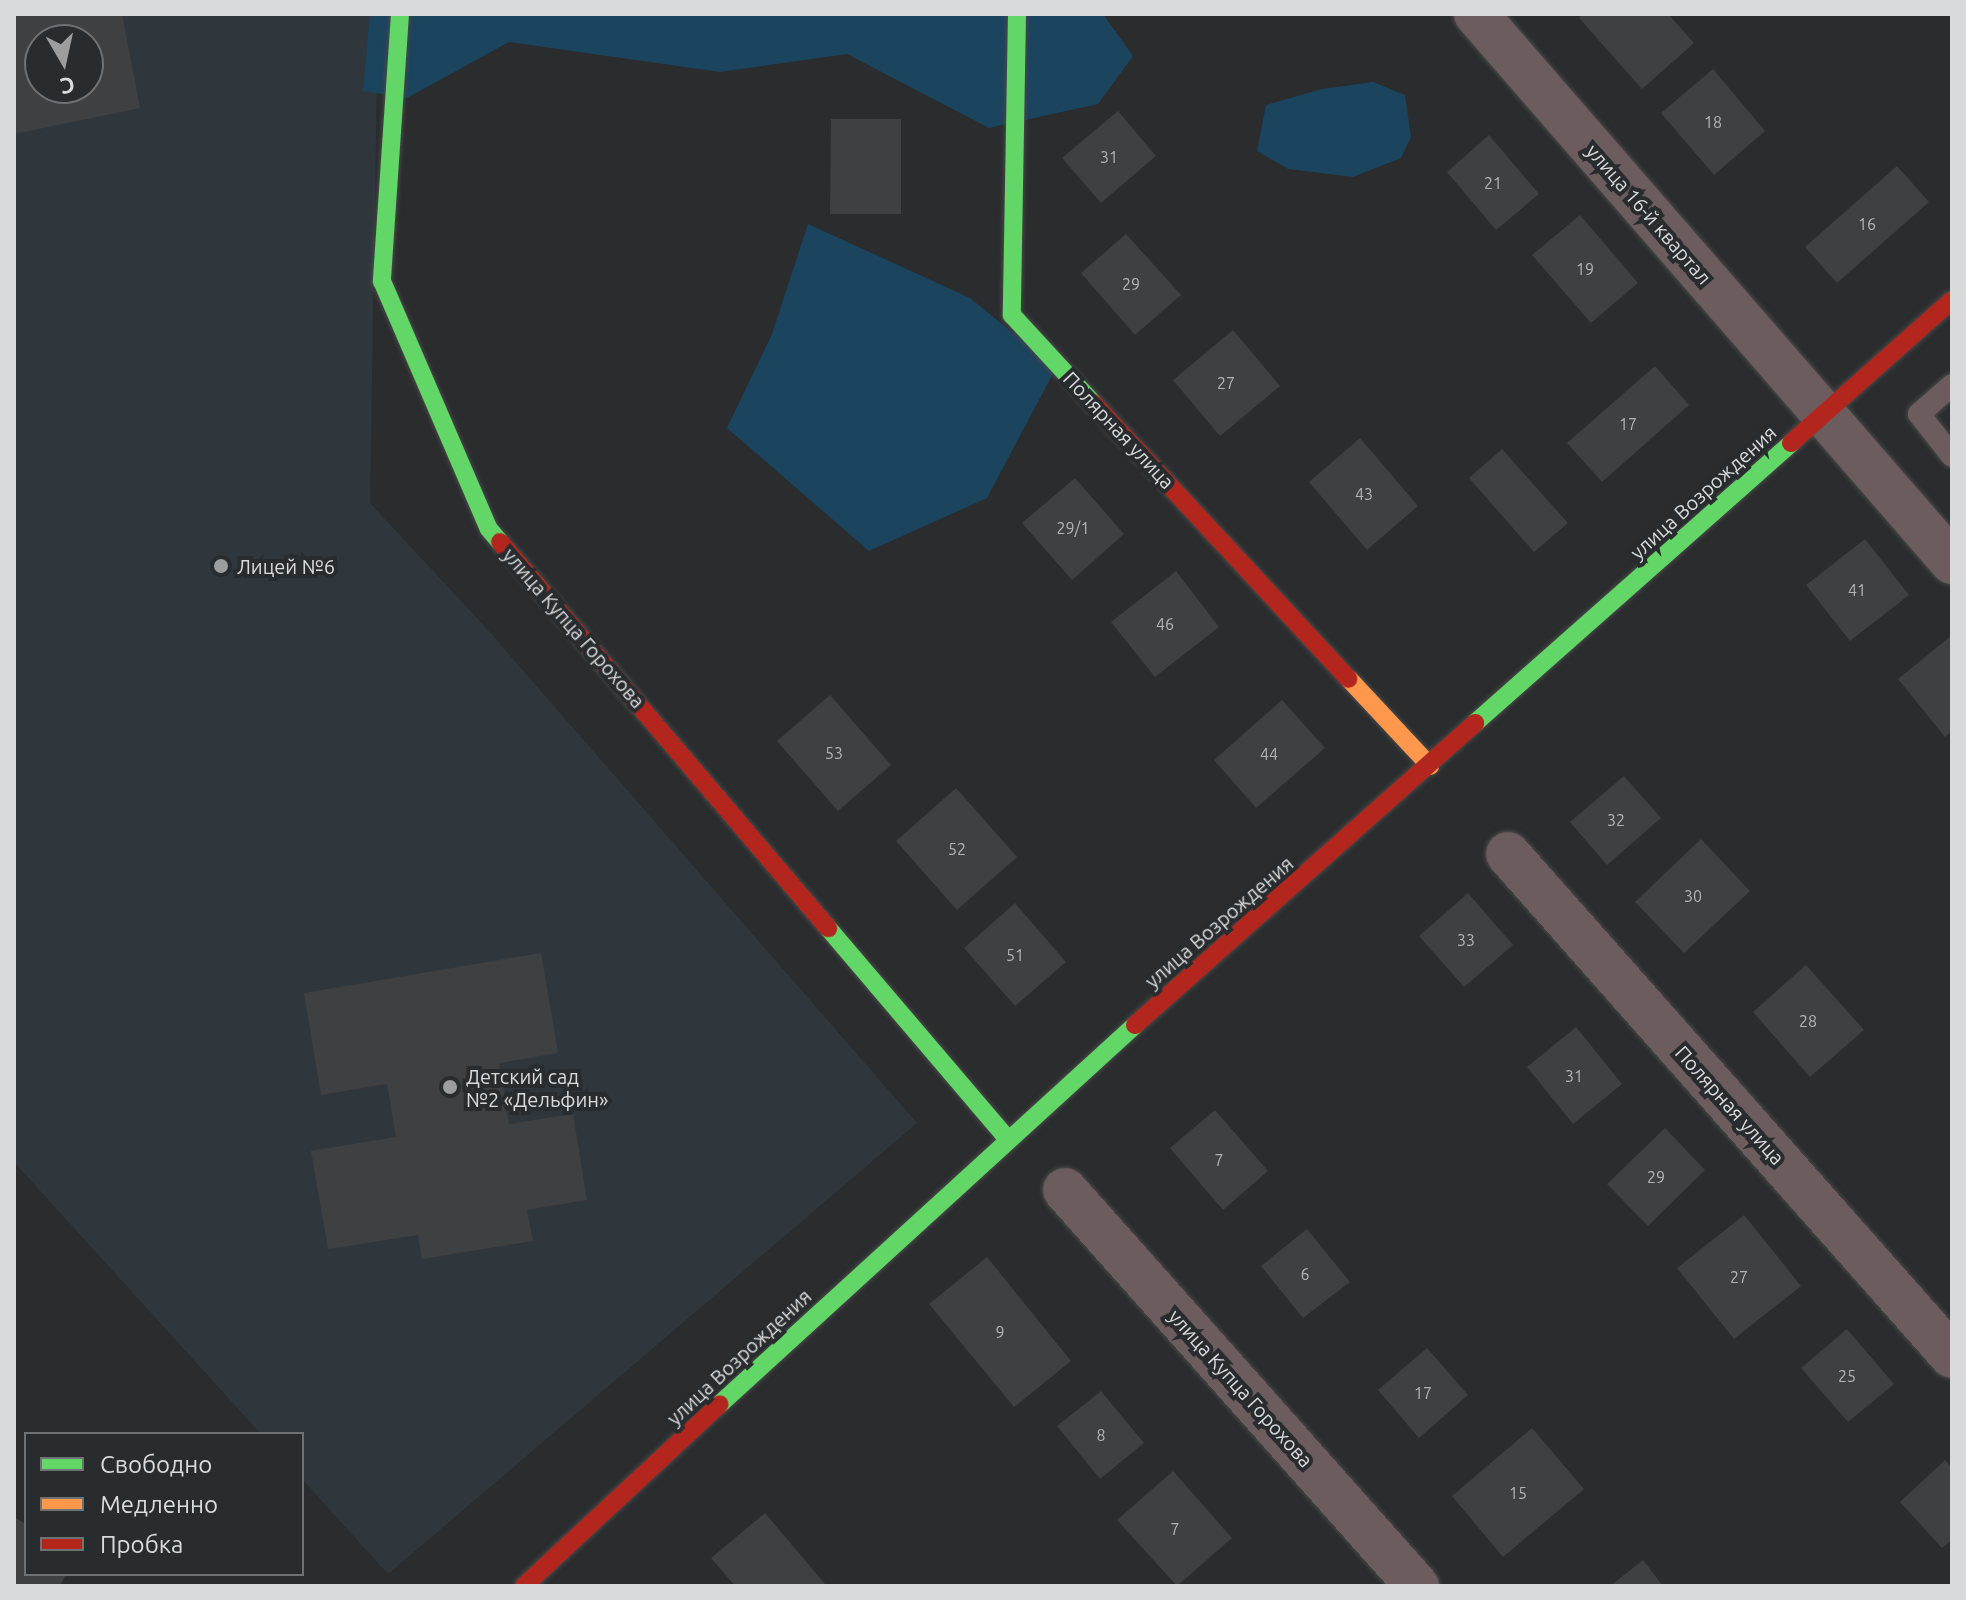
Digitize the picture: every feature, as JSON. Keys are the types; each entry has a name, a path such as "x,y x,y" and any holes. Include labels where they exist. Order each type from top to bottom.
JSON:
{"street":[{"name":"улица Купца Горохова","path":"400,14 382,281 489,529 1007,1138"},
{"name":"Полярная улица","path":"1017,14 1012,315 1430,766"},
{"name":"улица 16-й квартал","path":"1476,14 1952,562"},
{"name":"улица Возрождения","path":"524,1586 1007,1138 1952,300"},
{"name":"Полярная улица","path":"1508,854 1952,1356"},
{"name":"улица Купца Горохова","path":"1065,1190 1417,1586"}],"lane":[{"path":"1952,385 1919,414 1952,456"}],"shaded area":[{"path":"14,14 378,14 370,503 487,629 917,1123 388,1574 304,1481 304,1432 259,1432 14,1162"},
{"path":"370,14 1103,14 1133,56 1098,104 989,128 847,54 720,72 509,42 407,98 363,91"},
{"path":"1373,82 1405,95 1411,137 1401,158 1353,177 1288,169 1257,151 1266,105 1322,89"},
{"path":"808,224 970,298 1056,368 987,498 869,551 727,428 772,334"}],"building":[{"path":"14,14 122,14 140,108 14,134"},
{"path":"1583,14 1668,14 1694,43 1642,89 1579,18"},
{"path":"1713,69 1765,131 1714,175 1661,113"},
{"path":"1118,111 1156,156 1101,203 1062,158"},
{"path":"831,119 901,119 901,214 830,214"},
{"path":"1489,135 1539,194 1496,230 1447,172"},
{"path":"1897,166 1929,202 1837,283 1805,247"},
{"path":"1580,215 1638,283 1591,323 1532,255"},
{"path":"1126,234 1181,295 1135,335 1081,273"},
{"path":"1233,330 1280,386 1220,436 1173,380"},
{"path":"1655,366 1689,405 1602,482 1567,443"},
{"path":"1360,438 1418,506 1367,550 1309,482"},
{"path":"1502,449 1568,523 1534,552 1469,478"},
{"path":"1075,478 1124,534 1072,580 1022,523"},
{"path":"1865,539 1909,595 1850,641 1806,585"},
{"path":"1176,571 1219,627 1155,677 1111,622"},
{"path":"1952,635 1952,731 1945,737 1898,679"},
{"path":"830,695 891,765 838,811 777,741"},
{"path":"1282,700 1325,748 1256,808 1214,760"},
{"path":"1624,776 1661,818 1607,865 1570,822"},
{"path":"956,788 1017,857 957,910 896,841"},
{"path":"1701,839 1750,891 1684,953 1635,902"},
{"path":"1468,893 1513,945 1464,987 1419,936"},
{"path":"1015,903 1066,962 1015,1006 964,948"},
{"path":"541,953 558,1053 499,1063 509,1124 573,1114 587,1200 527,1210 533,1241 422,1259 418,1235 328,1249 311,1151 396,1137 387,1084 321,1095 304,993"},
{"path":"1806,965 1864,1030 1810,1077 1753,1012"},
{"path":"1576,1027 1622,1084 1573,1124 1527,1067"},
{"path":"1215,1110 1268,1171 1223,1210 1170,1148"},
{"path":"1665,1128 1705,1170 1648,1226 1607,1184"},
{"path":"1744,1215 1801,1286 1734,1339 1677,1268"},
{"path":"1307,1229 1350,1282 1303,1318 1261,1266"},
{"path":"987,1257 1071,1361 1014,1407 929,1304"},
{"path":"1847,1329 1894,1384 1848,1422 1801,1368"},
{"path":"1427,1348 1468,1395 1419,1438 1378,1390"},
{"path":"1101,1391 1144,1443 1100,1479 1057,1426"},
{"path":"1532,1428 1584,1489 1503,1557 1452,1496"},
{"path":"1945,1460 1952,1468 1952,1540 1942,1548 1900,1502"},
{"path":"1173,1471 1232,1538 1177,1586 1117,1520"},
{"path":"765,1513 825,1584 735,1586 711,1558"},
{"path":"14,1517 24,1523 24,1576 65,1576 60,1586 14,1586"},
{"path":"1643,1560 1663,1586 1610,1586"}],"traffic: fast":[{"path":"400,14 382,281 489,529 500,542"},
{"path":"1017,14 1012,315 1093,403"},
{"path":"1475,723 1791,443"},
{"path":"828,928 1007,1138"},
{"path":"720,1404 1135,1025"}],"traffic: slow":[{"path":"1349,679 1430,766"}],"traffic: jam":[{"path":"1791,443 1952,300"},
{"path":"1093,403 1349,679"},
{"path":"500,542 828,928"},
{"path":"1135,1025 1475,723"},
{"path":"524,1586 720,1404"}],"place":[{"name":"Лицей №6","path":"221,566"},
{"name":"Детский сад №2 «Дельфин»","path":"450,1087"}]}
